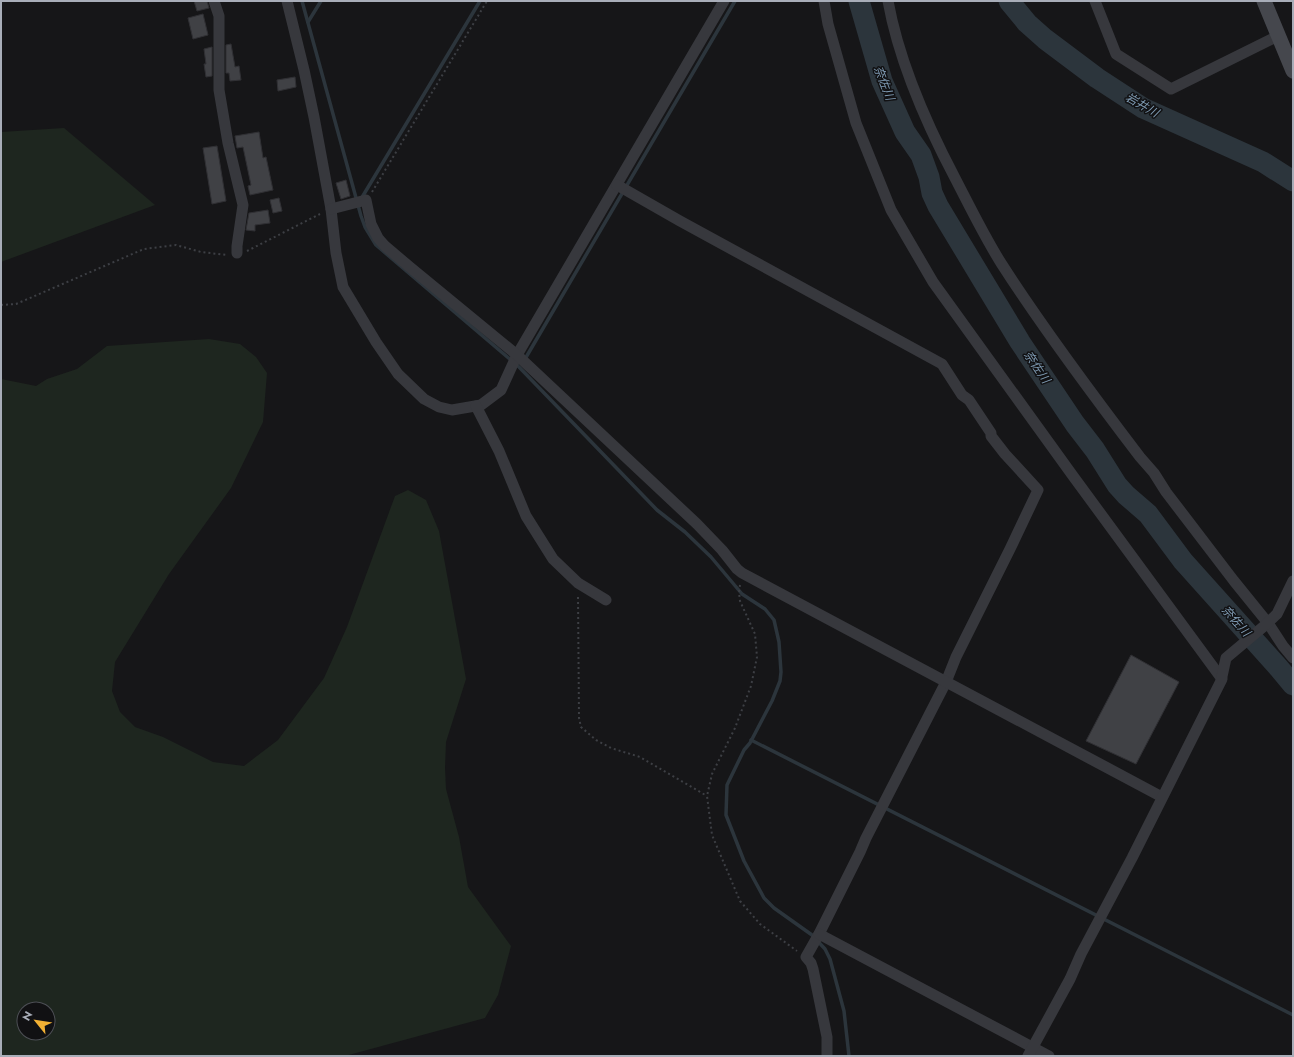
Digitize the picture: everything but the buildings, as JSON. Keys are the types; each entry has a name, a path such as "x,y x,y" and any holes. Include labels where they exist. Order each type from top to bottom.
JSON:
{"main road":[{"path":"1264,1 1293,71"}],"street":[{"path":"214,1 218,16 219,90 228,143 243,205 237,253"},
{"path":"287,1 304,70 331,209 336,253 343,287 376,342 398,374 424,399 452,410 481,405 501,390 517,355 724,1"},
{"path":"824,1 828,24 856,123 891,210 933,282 1078,483 1222,678"},
{"path":"888,1 893,27 916,98 945,159 1001,262 1057,346 1140,457 1154,473 1166,492 1266,625 1293,658"},
{"path":"1095,1 1116,54 1171,89 1278,36"},
{"path":"617,185 942,364 962,394 969,400 991,433 991,436 1005,454 1038,490 956,657 946,682 806,958 811,963 815,977 827,1037 827,1056"},
{"path":"331,209 366,200 371,224 378,238 385,246 517,355 697,524 742,573 1162,797"},
{"path":"476,406 499,451 526,516 553,559 578,583 606,600"},
{"path":"1031,1052 1132,858 1222,678 1226,658 1277,614 1293,581"},
{"path":"819,934 1031,1052 1049,1056"}],"path":[{"path":"366,200 487,1"},
{"path":"1,305 16,304 144,249 176,245 201,252 227,255 249,251 331,209"},
{"path":"742,573 739,592 740,601 755,634 757,657 751,686 735,728 712,774 707,796 712,835 740,901 760,924 806,958"},
{"path":"578,583 579,718 581,727 596,740 611,748 640,757 707,796"}],"shaded area":[{"path":"64,128 155,205 1,262 1,132"},
{"path":"209,339 240,344 256,357 267,373 263,422 231,488 169,574 115,662 112,691 120,712 135,727 163,737 213,762 244,766 278,740 324,678 347,627 395,496 408,490 426,500 439,531 466,679 446,742 446,789 459,837 468,887 511,946 498,995 485,1018 345,1056 1,1056 1,379 36,386 47,379 77,369 107,346"}],"waterway":[{"path":"302,1 361,216 365,227 376,245 519,367 657,510 685,532 711,557 742,594 765,609 774,620 779,642 781,672 780,681 772,701 750,743 744,750 727,785 726,815 744,861 764,898 774,908 812,935 825,949 830,959 844,1011 849,1056"},
{"path":"308,22 321,1"},
{"path":"361,199 480,1"},
{"path":"525,359 735,1"},
{"name":"奈佐川","path":"859,1 882,81 905,132 921,155 929,177 932,193 938,206 1020,342 1075,424 1095,450 1117,485 1148,514 1183,561 1293,685"},
{"name":"岩井川","path":"1009,1 1027,23 1045,39 1097,78 1143,108 1263,162 1293,181"},
{"path":"751,740 1293,1015"}]}
